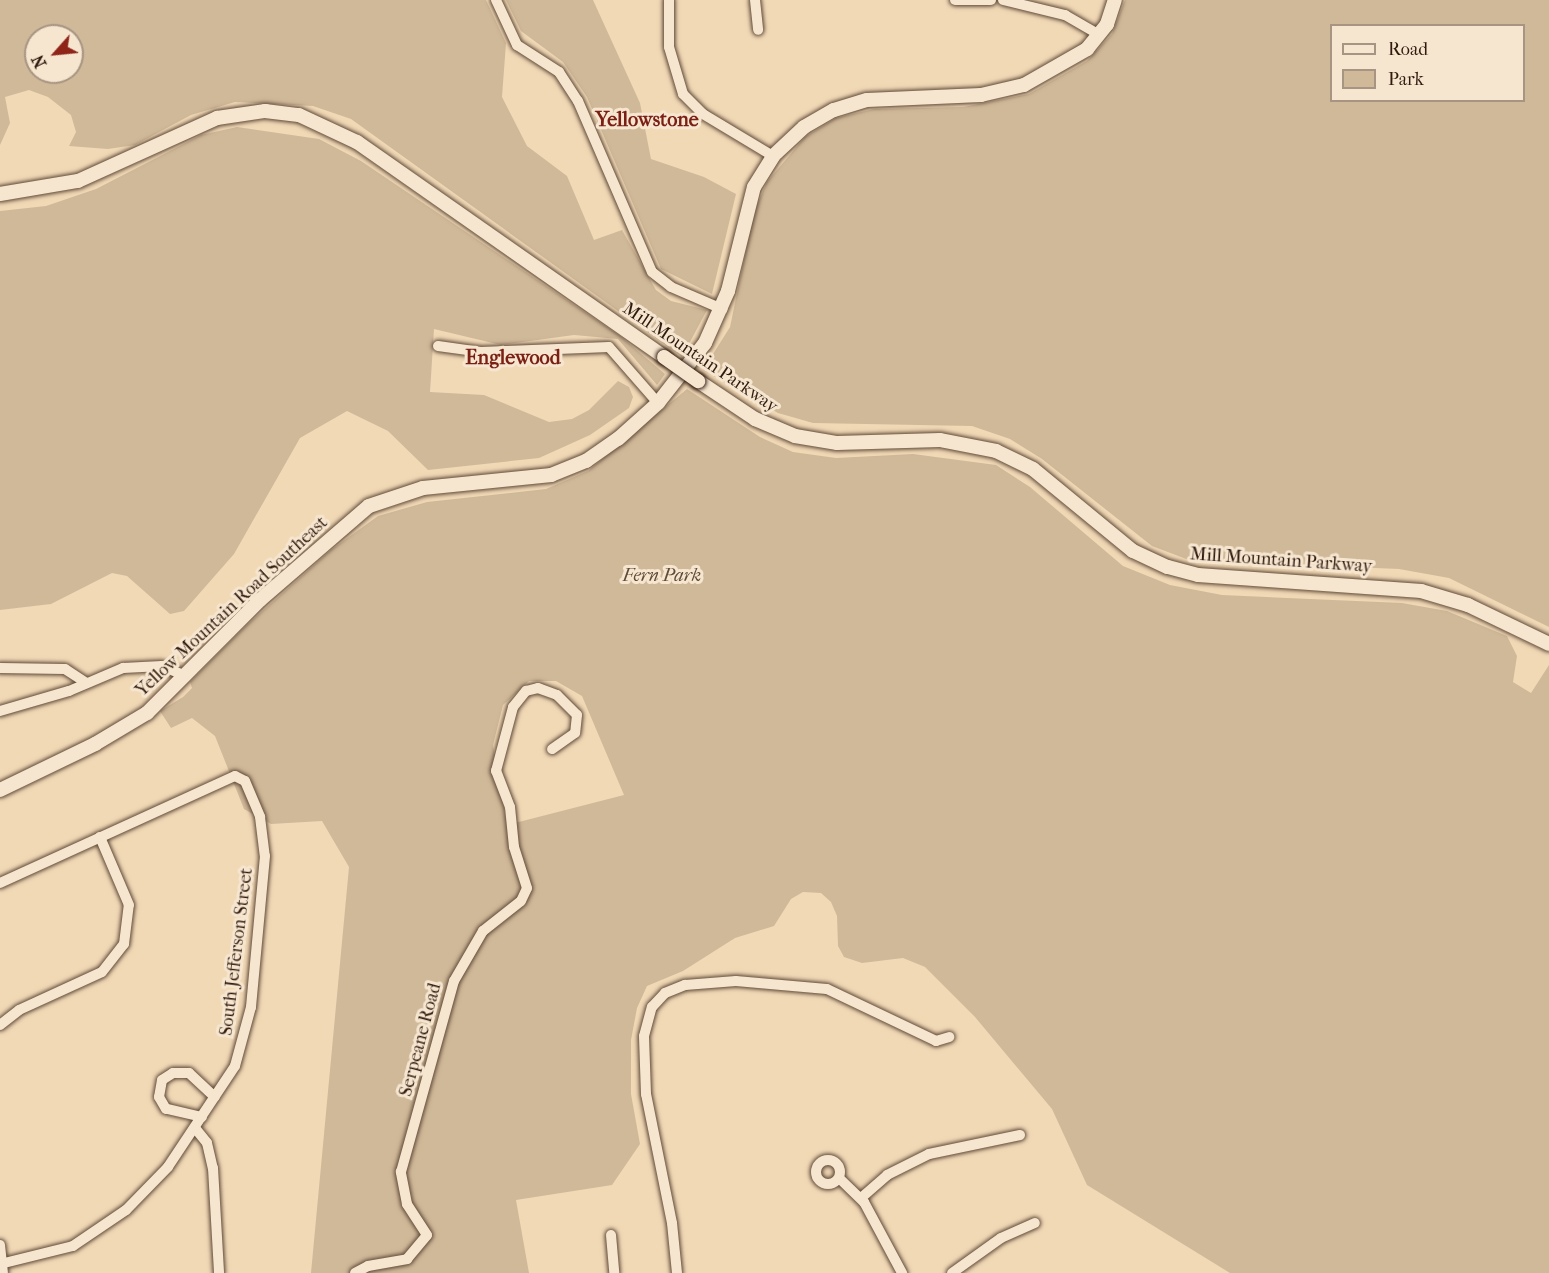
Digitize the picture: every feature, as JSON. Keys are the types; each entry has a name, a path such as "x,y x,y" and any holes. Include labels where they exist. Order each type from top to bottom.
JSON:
{"street":[{"path":"496,0 517,45 559,72 578,101 652,272 670,287 722,309"},
{"path":"669,0 669,47 683,94 703,114 773,156"},
{"path":"755,0 758,30"},
{"path":"956,0 991,0"},
{"path":"1003,0 1056,12 1099,36"},
{"name":"Yellow Mountain Road Southeast","path":"0,790 127,727 186,676 260,600 369,506 423,488 527,480 566,470 601,452 658,403 705,343 722,309 749,199 773,156 804,127 834,110 888,98 1005,91 1063,67 1099,36 1115,0"},
{"name":"Mill Mountain Parkway","path":"0,194 78,181 217,118 265,111 299,115 357,142 698,381 755,419 795,436 837,443 940,440 996,451 1032,469 1133,551 1168,567 1219,577 1421,591 1468,605 1549,644"},
{"path":"438,346 482,352 609,347 658,403"},
{"path":"0,711 62,693 123,668 162,666 186,676"},
{"path":"0,668 65,669 85,682"},
{"name":"Serpeane Road","path":"355,1273 368,1266 407,1259 427,1235 407,1204 401,1172 454,981 483,931 521,901 527,888 514,847 510,807 496,771 513,707 526,691 538,688 557,695 577,715 575,733 552,749"},
{"name":"South Jefferson Street","path":"2,1267 56,1253 112,1222 159,1178 215,1097 248,1032 265,856 260,817 243,778 235,776 100,837"},
{"path":"0,883 100,837 129,905 124,944 96,976 26,1006 0,1025"},
{"path":"677,1273 671,1214 646,1094 644,1036 652,1007 664,993 686,985 736,981 827,989 936,1041 949,1036"},
{"path":"202,1117 166,1109 159,1097 162,1080 173,1073 189,1073 215,1097"},
{"path":"195,1128 207,1143 213,1168 219,1273"},
{"path":"861,1198 887,1175 929,1154 1020,1135"},
{"path":"839,1178 861,1198 902,1273"},
{"path":"952,1273 1000,1238 1035,1223"},
{"path":"611,1234 614,1273"},
{"path":"0,1245 2,1267"}],"green space":[{"path":"0,0 486,0 506,43 502,97 527,146 567,176 594,240 622,230 656,290 671,301 707,310 682,357 351,119 313,106 235,102 191,115 135,145 108,149 69,146 76,132 71,115 48,97 29,90 5,97 10,123 0,145"},
{"path":"506,0 593,0 640,103 651,159 704,177 736,194 712,294 661,269 587,97 563,62 521,31"},
{"path":"1125,0 1549,0 1549,627 1449,578 1399,569 1189,560 1152,546 1042,459 1010,439 972,426 813,423 778,413 703,370 730,327 754,212 767,182 805,137 836,118 874,109 963,107 1029,94 1087,61 1112,34"},
{"path":"237,127 319,139 361,161 620,336 665,374 657,385 618,339 574,335 501,345 434,329 430,392 484,395 549,422 572,419 589,410 618,381 629,387 633,397 629,408 590,435 539,458 428,470 388,431 347,411 300,438 234,554 184,611 170,614 127,576 112,573 51,604 0,610 0,211 46,206 96,189 201,135"},
{"name":"Fern Park","path":"687,389 760,437 793,452 836,458 913,454 996,465 1030,487 1123,566 1170,585 1222,595 1402,603 1447,611 1507,636 1517,656 1513,682 1531,693 1549,665 1549,1273 1230,1273 1087,1185 1052,1109 975,1017 925,967 903,958 862,963 844,957 838,946 837,916 831,902 821,893 803,892 791,899 774,926 735,938 683,971 647,986 637,1008 631,1040 631,1094 640,1144 612,1185 516,1200 529,1273 311,1273 349,867 322,821 271,824 244,809 215,736 192,718 171,728 160,711 183,697 192,688 190,682 247,625 331,550 378,516 427,502 546,489 588,471","holes":["529,681 556,681 582,696 624,795 507,825 493,745 503,705"]}],"district":[{"name":"Yellowstone","path":"647,119"},
{"name":"Englewood","path":"513,357"}]}
